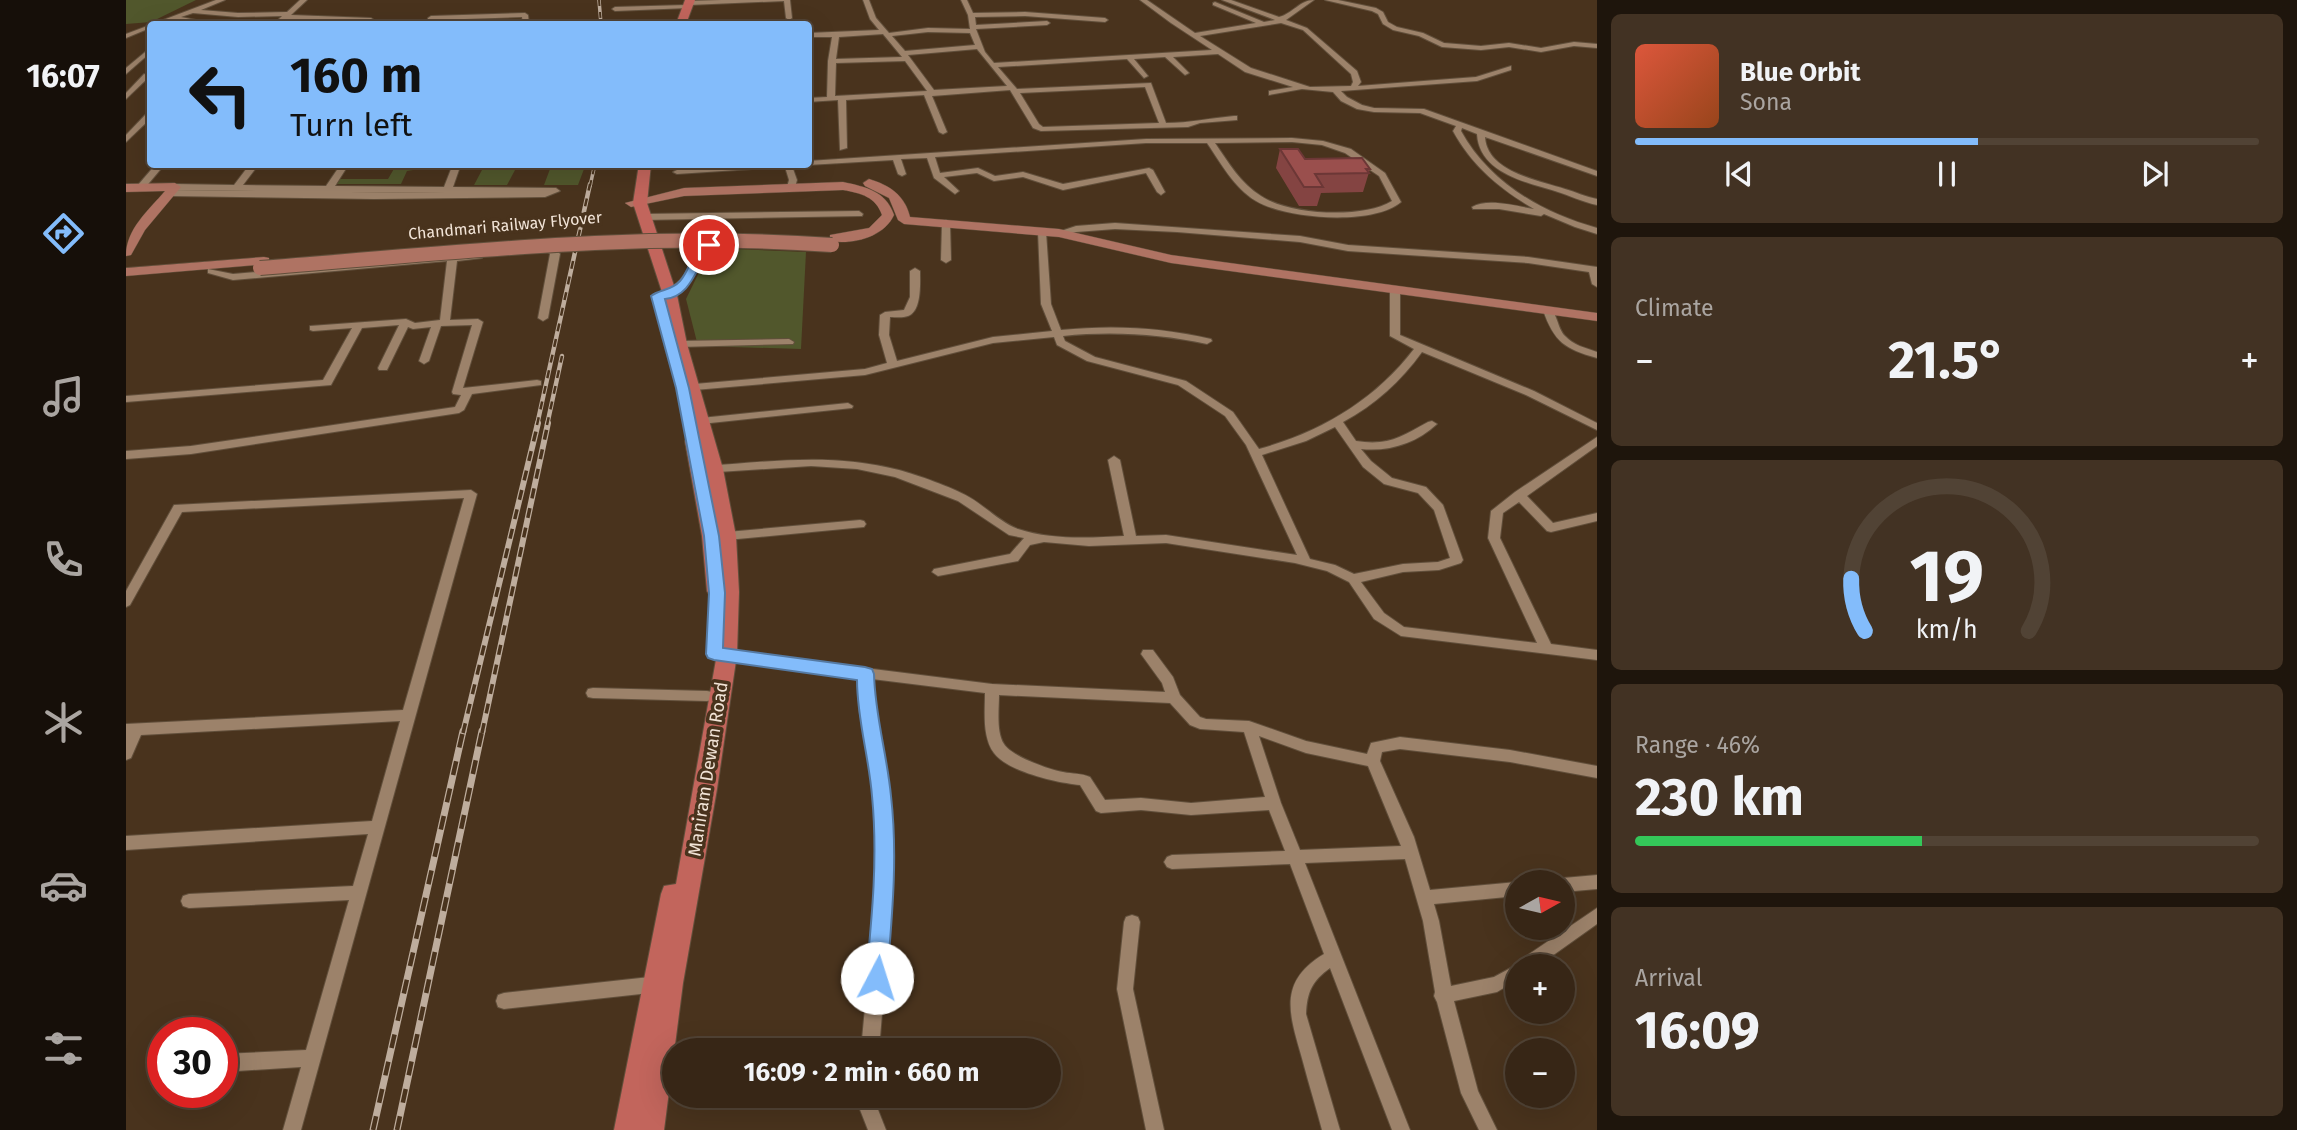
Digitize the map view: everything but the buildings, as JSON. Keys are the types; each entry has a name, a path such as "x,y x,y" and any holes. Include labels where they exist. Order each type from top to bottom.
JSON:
{"main road":[{"path":"682,21 691,3"},
{"path":"688,21 691,3"},
{"name":"Maniram Dewan Road","path":"637,168 642,248 664,295 679,344 687,387 701,421 720,654 707,696 663,984 650,1130"},
{"name":"Maniram Dewan Road","path":"638,201 644,168"},
{"path":"638,201 684,192 852,180 878,186 898,199 904,220 1059,233 1171,259 1597,317"},
{"name":"Chandmari Railway Flyover","path":"792,183 854,188 872,194 884,203 888,215 883,224 863,235 834,241"},
{"path":"126,190 141,187 173,190"},
{"path":"126,190 173,190"},
{"path":"126,252 140,228 173,190"},
{"name":"Chandmari Railway Flyover","path":"182,270 454,254 572,241 738,238 834,241 880,237 904,220"},
{"path":"126,272 182,270"},
{"path":"126,278 182,270"},
{"name":"Maniram Dewan Road","path":"628,1130 706,789 720,654 727,536 707,470 664,295"}],"street":[{"path":"165,21 222,0"},
{"path":"280,21 304,0"},
{"path":"615,9 781,0"},
{"path":"787,0 789,18"},
{"path":"866,0 873,19 906,56 930,95 943,132"},
{"path":"964,0 971,15 979,47 1014,90 1036,126 1041,129 1196,124 1199,121 1234,118"},
{"path":"1143,0 1248,70 1303,87 1335,90 1477,79 1508,68"},
{"path":"1195,35 1280,21 1311,0"},
{"path":"1328,0 1374,9 1381,13 1385,23 1395,29 1421,34 1442,44 1481,48 1520,46 1541,50 1574,44 1597,46"},
{"path":"1230,1 1310,33 1347,65 1357,82 1354,87"},
{"path":"1215,4 1265,24"},
{"path":"194,11 370,21"},
{"path":"971,15 1025,14 1105,20"},
{"path":"430,21 431,18 475,21 525,15 526,21"},
{"path":"173,18 194,21"},
{"path":"812,35 973,29 1047,23"},
{"path":"126,36 147,28"},
{"path":"831,99 836,35"},
{"path":"832,61 979,47"},
{"path":"993,65 1219,52"},
{"path":"126,74 147,53"},
{"path":"1168,56 1185,73"},
{"path":"1130,59 1144,76"},
{"path":"126,74 146,76"},
{"path":"126,97 146,76"},
{"path":"812,100 1148,85 1163,125"},
{"path":"1272,93 1303,87"},
{"path":"1335,90 1360,107 1421,111 1595,176"},
{"path":"842,99 843,148"},
{"path":"126,140 147,118"},
{"path":"1461,124 1457,131 1463,145 1475,159 1525,200 1548,214"},
{"path":"1481,133 1480,139 1485,152 1499,166 1538,185 1597,202"},
{"path":"812,163 1146,141 1292,140 1348,151 1382,175 1397,202 1387,211 1308,213 1282,208 1261,201 1239,182 1210,141"},
{"path":"930,155 937,176 955,191"},
{"path":"896,158 902,174"},
{"path":"141,187 158,168"},
{"path":"236,188 252,168"},
{"path":"328,190 342,168"},
{"path":"447,191 456,168"},
{"path":"677,172 741,168"},
{"path":"790,168 792,183"},
{"path":"937,176 978,170 994,179 1023,174 1063,187 1149,170 1161,192"},
{"path":"236,188 556,192 374,196 173,190 236,188"},
{"path":"638,201 859,214"},
{"path":"1476,207 1499,206 1548,214 1597,231"},
{"path":"946,223 946,260"},
{"path":"1059,233 1115,226 1177,229 1300,239 1348,248 1516,258 1595,270 1597,284"},
{"path":"1042,232 1046,304 1061,343 1091,359 1182,383 1229,414 1256,453 1306,562"},
{"path":"664,295 685,283 704,248 709,245 778,246"},
{"path":"213,268 233,277 452,260 551,249 555,254 552,279 542,318"},
{"path":"424,361 441,323 452,260"},
{"path":"893,365 884,335 885,315 908,313 915,297 915,271"},
{"path":"1395,289 1395,336 1533,394 1569,415 1597,427"},
{"path":"1548,310 1555,334 1564,342 1597,355"},
{"path":"383,368 406,322"},
{"path":"313,328 406,322 414,326 478,322 457,392 537,383"},
{"path":"126,400 327,383 359,325"},
{"path":"687,387 864,372 993,340 1094,330 1170,333 1207,341"},
{"path":"679,344 789,342"},
{"path":"1256,453 1280,447 1337,421 1406,370 1420,348"},
{"path":"126,455 191,450 459,410 468,391"},
{"path":"701,421 848,406"},
{"path":"1337,421 1367,464 1388,481 1422,490 1439,508 1457,560 1439,566 1403,568 1353,579"},
{"path":"1352,444 1377,448 1403,442 1432,424"},
{"path":"1547,650 1494,538 1497,511 1597,440"},
{"path":"1114,460 1131,539"},
{"path":"707,470 811,462 857,465 898,474 951,494 1013,532 1089,542 1166,539 1306,562 1331,568 1353,579 1379,617 1401,631 1597,655"},
{"path":"126,602 178,508 471,494 292,1130"},
{"path":"1519,495 1551,528 1597,517"},
{"path":"727,536 860,524"},
{"path":"938,572 1014,558 1026,542 1044,538"},
{"path":"720,654 992,689 1174,698"},
{"path":"1148,654 1168,681 1174,698 1195,721 1249,727 1306,747 1373,761"},
{"path":"865,674 866,710 877,755 882,798 885,881 871,1038"},
{"path":"992,689 996,744 1001,751 1033,768 1063,779 1085,781 1101,807 1141,804 1191,809 1274,803"},
{"path":"593,692 707,696"},
{"path":"126,754 132,729 409,715"},
{"path":"1249,727 1274,803 1401,1130"},
{"path":"1488,1130 1470,1093 1444,994 1432,921 1410,852 1373,761 1376,747 1401,743 1510,756 1597,772"},
{"path":"126,843 377,827"},
{"path":"1172,863 1410,852"},
{"path":"1575,884 1597,882"},
{"path":"1424,898 1505,890"},
{"path":"190,901 359,893"},
{"path":"1542,954 1597,915"},
{"path":"1132,922 1125,989 1155,1130"},
{"path":"1331,1130 1298,1014 1298,998 1300,987 1314,969 1334,957"},
{"path":"1444,994 1497,984 1505,979"},
{"path":"504,1001 663,984"},
{"path":"238,1062 312,1058"},
{"path":"868,1108 877,1130"}],"green space":[{"path":"126,0 196,0 153,21 126,24"},
{"path":"394,168 420,168 407,171 401,184 332,184 333,179 388,179"},
{"path":"550,169 584,169 578,185 544,185"},
{"path":"482,170 515,170 507,185 474,185"},
{"path":"711,248 806,252 801,349 698,346 686,299"}],"railway":[{"path":"599,0 601,21"},
{"path":"590,186 594,168"},
{"path":"537,425 590,184"},
{"path":"547,425 562,356"},
{"path":"463,733 538,423"},
{"path":"482,733 548,423"},
{"path":"373,1130 463,731"},
{"path":"397,1130 482,731"}],"route":[{"path":"709,245 704,248 680,288 670,295 657,296 682,388 711,536 717,593 714,654 865,674 866,710 877,755 882,798 885,881 877,978"}]}
